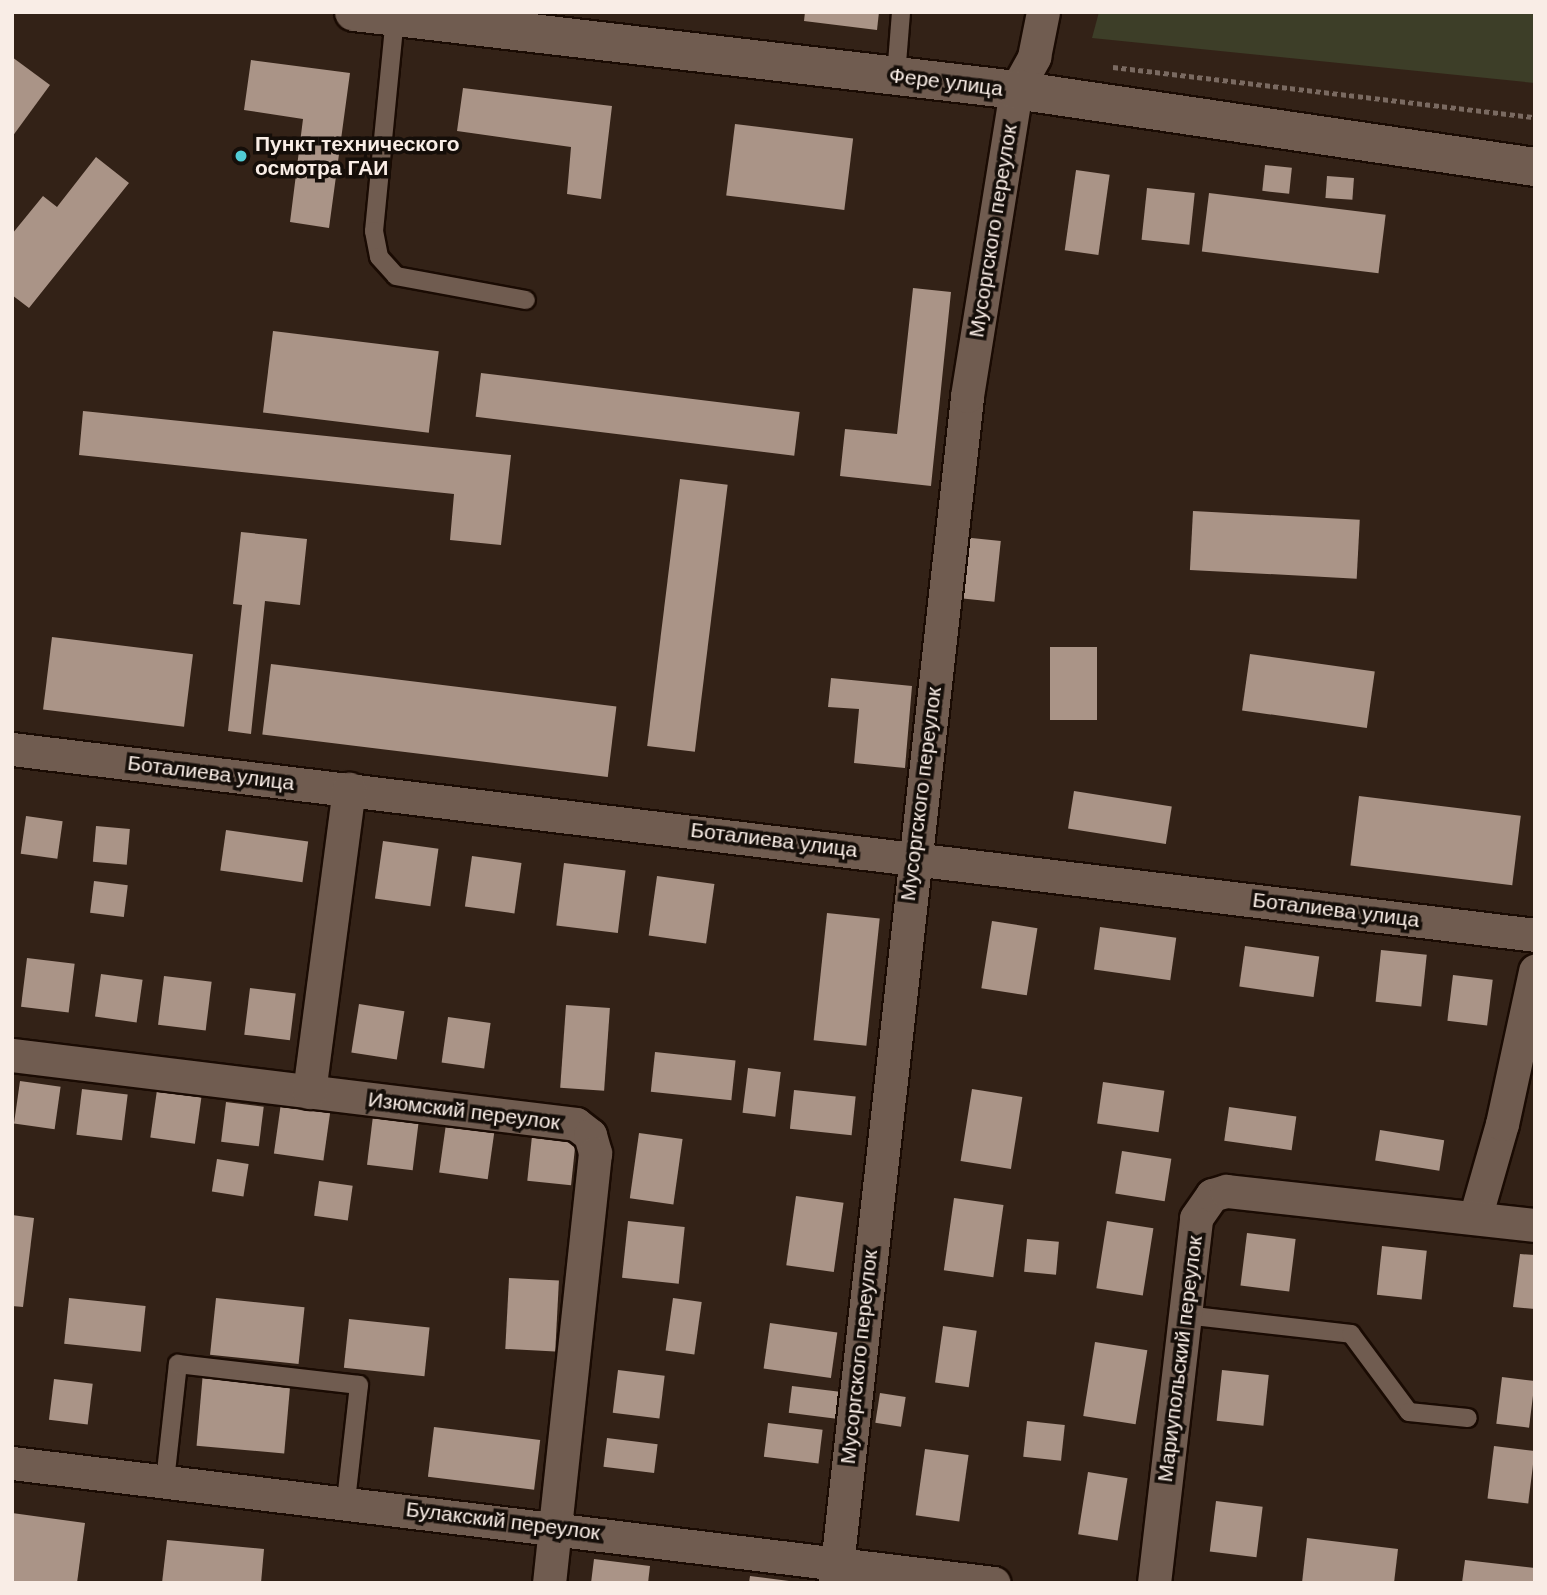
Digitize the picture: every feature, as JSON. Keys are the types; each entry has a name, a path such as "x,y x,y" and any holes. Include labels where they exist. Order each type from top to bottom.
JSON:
{"street":[{"name":"Фере улица","path":"354,12 1016,90 1535,166"},
{"name":"Мусоргского переулок","path":"835,1573 967,396 1016,90 1034,57 1043,12"},
{"name":"Боталиева улица","path":"12,749 914,857 1535,936"},
{"path":"309,1092 349,789"},
{"path":"1475,1218 1502,1125 1535,971"},
{"name":"Изюмский переулок","path":"12,1055 576,1124 590,1135 595,1153 549,1583"},
{"name":"Мариупольский переулок","path":"1154,1583 1196,1218 1212,1195 1226,1191 1535,1225"},
{"name":"Булакский переулок","path":"12,1463 555,1527 835,1573 994,1583"}],"lane":[{"path":"896,76 901,12"},
{"path":"395,17 374,231 379,257 396,276 526,300"},
{"path":"1185,1315 1351,1334 1409,1412 1468,1418"},
{"path":"165,1481 178,1364 359,1385 346,1501"}],"green space":[{"path":"1099,12 1535,12 1535,83 1092,38"}],"building":[{"path":"805,12 879,12 877,30 804,21"},
{"path":"12,57 50,85 12,137"},
{"path":"251,60 350,73 329,228 290,222 303,119 244,110"},
{"path":"463,88 612,106 601,199 567,194 571,147 457,131"},
{"path":"735,124 853,139 844,210 726,195"},
{"path":"96,157 129,183 29,308 12,295 12,234 43,196 57,207"},
{"path":"1265,165 1292,168 1289,194 1262,191"},
{"path":"1076,170 1110,175 1098,255 1065,250"},
{"path":"1327,176 1354,178 1352,200 1325,198"},
{"path":"1147,188 1195,193 1189,245 1142,240"},
{"path":"1209,193 1386,215 1378,273 1202,252"},
{"path":"913,288 951,292 931,486 840,476 845,429 897,434"},
{"path":"273,331 439,351 429,433 263,412"},
{"path":"481,373 800,412 794,456 476,417"},
{"path":"83,411 511,455 501,545 450,540 454,494 79,455"},
{"path":"680,479 728,485 695,752 647,746"},
{"path":"1193,511 1360,520 1357,579 1190,570"},
{"path":"241,532 307,539 300,605 265,601 251,734 228,731 242,605 233,604"},
{"path":"962,537 1001,541 994,602 956,598"},
{"path":"52,637 193,654 184,727 43,709"},
{"path":"1050,647 1097,647 1097,720 1050,720"},
{"path":"1250,654 1375,672 1367,728 1242,710"},
{"path":"271,664 616,706 608,777 262,734"},
{"path":"831,678 912,686 905,768 854,763 859,709 828,707"},
{"path":"1074,791 1172,806 1166,844 1068,829"},
{"path":"1359,796 1521,816 1512,885 1350,865"},
{"path":"26,816 63,821 57,859 21,854"},
{"path":"96,826 130,829 127,865 93,862"},
{"path":"226,830 308,842 302,882 220,871"},
{"path":"383,841 438,849 430,906 375,898"},
{"path":"472,856 522,863 514,913 465,907"},
{"path":"564,863 626,871 618,933 556,926"},
{"path":"657,876 714,884 706,943 649,935"},
{"path":"94,881 128,885 124,917 90,913"},
{"path":"827,913 880,919 866,1046 814,1040"},
{"path":"992,921 1037,928 1027,995 981,988"},
{"path":"1100,927 1176,938 1170,980 1094,970"},
{"path":"1245,946 1319,956 1314,997 1239,987"},
{"path":"1381,950 1427,955 1421,1007 1376,1002"},
{"path":"27,958 75,964 69,1012 21,1007"},
{"path":"101,974 143,980 137,1022 95,1017"},
{"path":"1453,975 1493,980 1487,1026 1447,1021"},
{"path":"164,976 212,982 206,1030 158,1025"},
{"path":"250,988 296,994 290,1040 244,1035"},
{"path":"359,1004 404,1011 397,1060 351,1052"},
{"path":"566,1005 610,1008 604,1091 560,1088"},
{"path":"448,1017 491,1023 484,1069 442,1063"},
{"path":"655,1052 736,1060 731,1100 651,1092"},
{"path":"748,1068 781,1072 775,1117 743,1113"},
{"path":"20,1081 61,1087 55,1129 14,1124"},
{"path":"1103,1082 1164,1091 1159,1132 1097,1124"},
{"path":"82,1089 128,1095 122,1140 76,1135"},
{"path":"972,1089 1022,1097 1011,1169 961,1161"},
{"path":"157,1090 202,1096 195,1144 150,1138"},
{"path":"794,1090 856,1096 852,1135 790,1129"},
{"path":"226,1102 264,1107 259,1146 221,1142"},
{"path":"281,1103 331,1110 323,1160 274,1154"},
{"path":"1229,1107 1296,1116 1292,1150 1224,1141"},
{"path":"373,1116 419,1122 413,1170 367,1165"},
{"path":"446,1124 495,1131 488,1179 439,1173"},
{"path":"1380,1130 1444,1140 1439,1171 1375,1161"},
{"path":"639,1133 683,1139 673,1204 630,1198"},
{"path":"532,1136 576,1141 571,1185 527,1181"},
{"path":"1122,1151 1171,1159 1165,1201 1115,1193"},
{"path":"217,1159 249,1164 243,1197 212,1192"},
{"path":"319,1181 353,1186 348,1220 314,1216"},
{"path":"796,1196 844,1203 834,1272 786,1265"},
{"path":"954,1198 1004,1205 993,1277 944,1270"},
{"path":"12,1215 34,1218 23,1307 12,1306"},
{"path":"628,1221 685,1227 679,1284 622,1278"},
{"path":"1107,1221 1153,1228 1143,1296 1096,1288"},
{"path":"1247,1233 1296,1239 1289,1292 1241,1286"},
{"path":"1027,1239 1059,1242 1056,1275 1024,1272"},
{"path":"1382,1246 1427,1251 1422,1299 1377,1295"},
{"path":"1520,1254 1535,1255 1535,1309 1513,1307"},
{"path":"509,1278 559,1281 555,1352 505,1349"},
{"path":"69,1298 146,1306 141,1352 64,1344"},
{"path":"216,1298 305,1307 299,1364 210,1355"},
{"path":"673,1298 702,1302 694,1355 666,1350"},
{"path":"349,1319 430,1327 424,1376 344,1368"},
{"path":"770,1323 837,1332 831,1378 764,1369"},
{"path":"943,1326 977,1331 969,1387 935,1382"},
{"path":"1095,1342 1147,1350 1136,1424 1083,1416"},
{"path":"618,1370 665,1376 659,1418 613,1413"},
{"path":"1222,1370 1269,1375 1263,1426 1217,1421"},
{"path":"203,1372 291,1380 284,1453 197,1446"},
{"path":"1502,1377 1535,1381 1529,1428 1496,1424"},
{"path":"54,1379 93,1384 88,1424 49,1420"},
{"path":"792,1386 840,1392 836,1419 789,1413"},
{"path":"880,1393 906,1397 901,1427 875,1423"},
{"path":"1027,1421 1065,1425 1061,1461 1023,1457"},
{"path":"768,1423 823,1430 818,1463 764,1457"},
{"path":"434,1427 540,1440 534,1490 428,1477"},
{"path":"607,1438 658,1444 654,1473 603,1467"},
{"path":"1494,1446 1535,1451 1528,1504 1488,1499"},
{"path":"925,1449 969,1455 959,1521 916,1515"},
{"path":"1088,1472 1128,1478 1118,1540 1078,1534"},
{"path":"1216,1501 1263,1507 1256,1557 1210,1552"},
{"path":"12,1513 85,1523 77,1583 12,1583"},
{"path":"1307,1538 1398,1549 1394,1583 1302,1583"},
{"path":"167,1540 264,1549 261,1583 162,1583"},
{"path":"594,1559 650,1566 648,1583 591,1583"},
{"path":"1465,1560 1535,1568 1535,1583 1462,1583"},
{"path":"750,1576 789,1581 789,1583 749,1583"}],"place":[{"name":"Пункт технического осмотра ГАИ","path":"241,156"}]}
